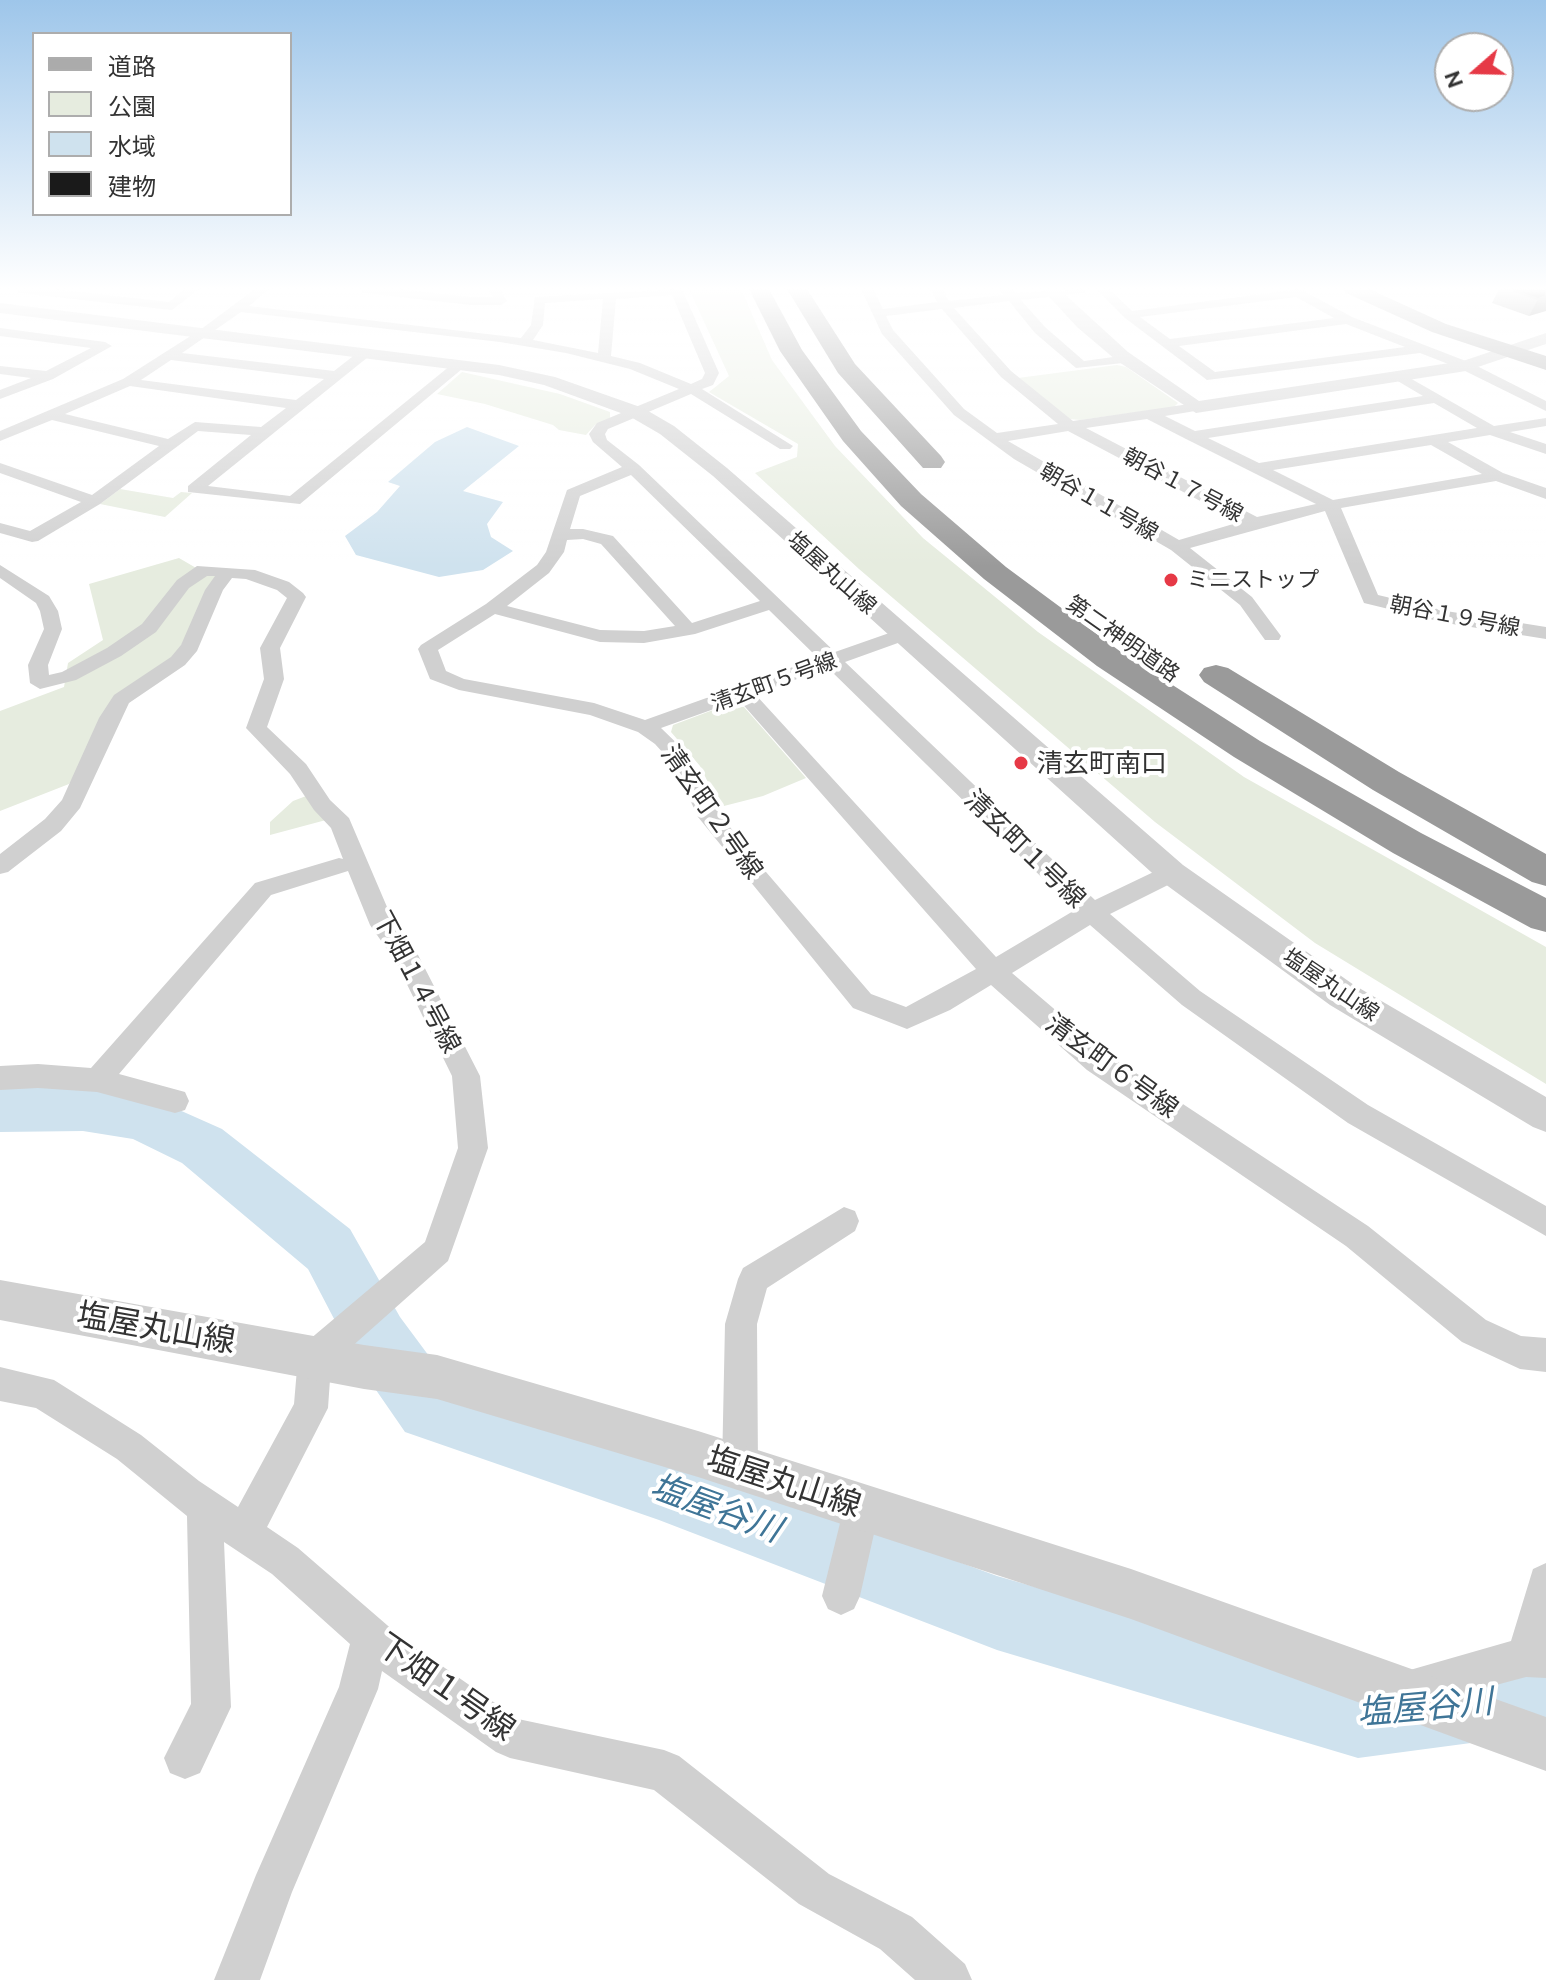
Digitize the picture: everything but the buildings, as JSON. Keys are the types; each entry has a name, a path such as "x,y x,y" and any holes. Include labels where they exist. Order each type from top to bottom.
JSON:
{"highway":[{"name":"第二神明道路","path":"812,381 830,408 911,500 995,573 1109,659 1308,786 1546,917"},
{"name":"第二神明道路","path":"816,381 830,408"},
{"name":"第二神明道路","path":"841,381 880,435 940,496 1029,572 1141,653 1210,698 1371,793 1546,886"},
{"path":"858,381 932,462"},
{"path":"1216,675 1399,789 1546,872"}],"street":[{"path":"0,395 34,381"},
{"path":"330,381 194,489 294,501 440,381"},
{"name":"塩屋丸山線","path":"550,381 636,412 667,430 720,472 1172,873 1342,995 1546,1116"},
{"path":"673,381 692,389 785,446"},
{"path":"636,412 708,381"},
{"name":"朝谷１１号線","path":"930,381 959,412 1019,456 1177,546 1331,505 1497,476"},
{"name":"朝谷１７号線","path":"1015,381 1070,426 1255,523"},
{"path":"1160,381 1196,407"},
{"path":"995,438 1371,381"},
{"path":"1409,381 1494,432 1546,449"},
{"path":"1496,381 1546,407"},
{"path":"0,436 128,382 300,405"},
{"path":"1191,436 1437,398"},
{"name":"清玄町１号線","path":"636,412 602,426 597,434 601,442 633,468 1092,912 1191,998 1358,1114 1546,1222"},
{"path":"1149,414 1331,505"},
{"path":"51,415 171,444"},
{"path":"1256,468 1546,422"},
{"path":"11,548 94,501 195,426 264,432"},
{"path":"1433,440 1497,476 1546,494"},
{"path":"0,468 94,501"},
{"name":"清玄町２号線","path":"633,468 573,493 555,552 543,569 493,608 428,649 437,675 459,684 594,709 645,727 662,739 683,762 706,812 862,1001 907,1018 941,1003 1092,912 1172,873"},
{"name":"朝谷１９号線","path":"1331,505 1370,599 1446,617 1546,633"},
{"path":"0,528 32,537"},
{"path":"559,535 583,534 607,540 688,630"},
{"path":"1177,546 1246,601 1272,636"},
{"path":"0,570 43,600 49,611 53,629 38,665 40,683 69,676 114,652 149,628 183,584 215,571 214,590 190,647 178,661 121,699 109,718 72,803 53,825 0,866"},
{"name":"下畑１４号線","path":"215,571 249,574 283,586 297,597 270,648 274,679 256,728 298,769 322,805 341,824 382,925 406,956 466,1076 473,1148 437,1251 378,1301 341,1352"},
{"path":"493,608 600,636 644,637 688,630 772,603"},
{"name":"清玄町５号線","path":"645,727 902,635"},
{"name":"清玄町６号線","path":"744,694 994,972 1047,1021 1097,1062 1357,1236 1474,1331 1520,1352 1546,1355"},
{"path":"97,1080 263,889 339,866"},
{"path":"0,1078 38,1076 97,1080 175,1101"},
{"path":"740,1468 741,1324 754,1279 844,1221"},
{"name":"塩屋丸山線","path":"0,1300 341,1352 437,1377 740,1468 1116,1589 1541,1742"},
{"path":"244,1533 341,1352"},
{"name":"下畑１号線","path":"0,1384 42,1392 129,1447 205,1507 285,1561 371,1636 510,1738 664,1771 814,1889 896,1933 949,1980"},
{"path":"185,1758 211,1707 205,1507"},
{"path":"841,1596 862,1507"},
{"path":"1402,1690 1536,1658 1546,1582"},
{"path":"237,1980 271,1890 358,1689 371,1636"}],"green space":[{"path":"451,381 504,381 560,394 610,412 610,418 595,425 586,435 559,430 553,425 485,404 437,394"},
{"path":"722,381 788,381 835,446 923,538 1038,632 1244,777 1546,947 1546,1084 1315,943 1155,822 859,569 755,473 797,457 798,444 709,392"},
{"path":"1022,381 1147,381 1178,403 1174,407 1070,419"},
{"path":"120,489 173,498 181,492 192,493 165,517 100,504"},
{"path":"179,558 203,572 221,574 174,658 117,696 80,770 69,784 0,811 0,711 64,687 68,663 103,640 89,584"},
{"path":"729,704 744,707 806,778 763,796 720,807 700,766 671,732 673,725"},
{"path":"314,793 326,820 270,835 270,822 293,801"}],"water":[{"path":"467,427 519,446 463,491 503,502 487,524 491,537 513,551 483,570 439,577 356,555 345,536 377,512 400,486 388,482 435,442"}],"waterway":[{"name":"塩屋谷川","path":"0,1109 83,1108 141,1117 202,1146 329,1249 378,1339 428,1409 659,1486 997,1613 1358,1719 1546,1695"}],"place":[{"name":"ミニストップ","path":"1171,580"},
{"name":"清玄町南口","path":"1021,763"}]}
